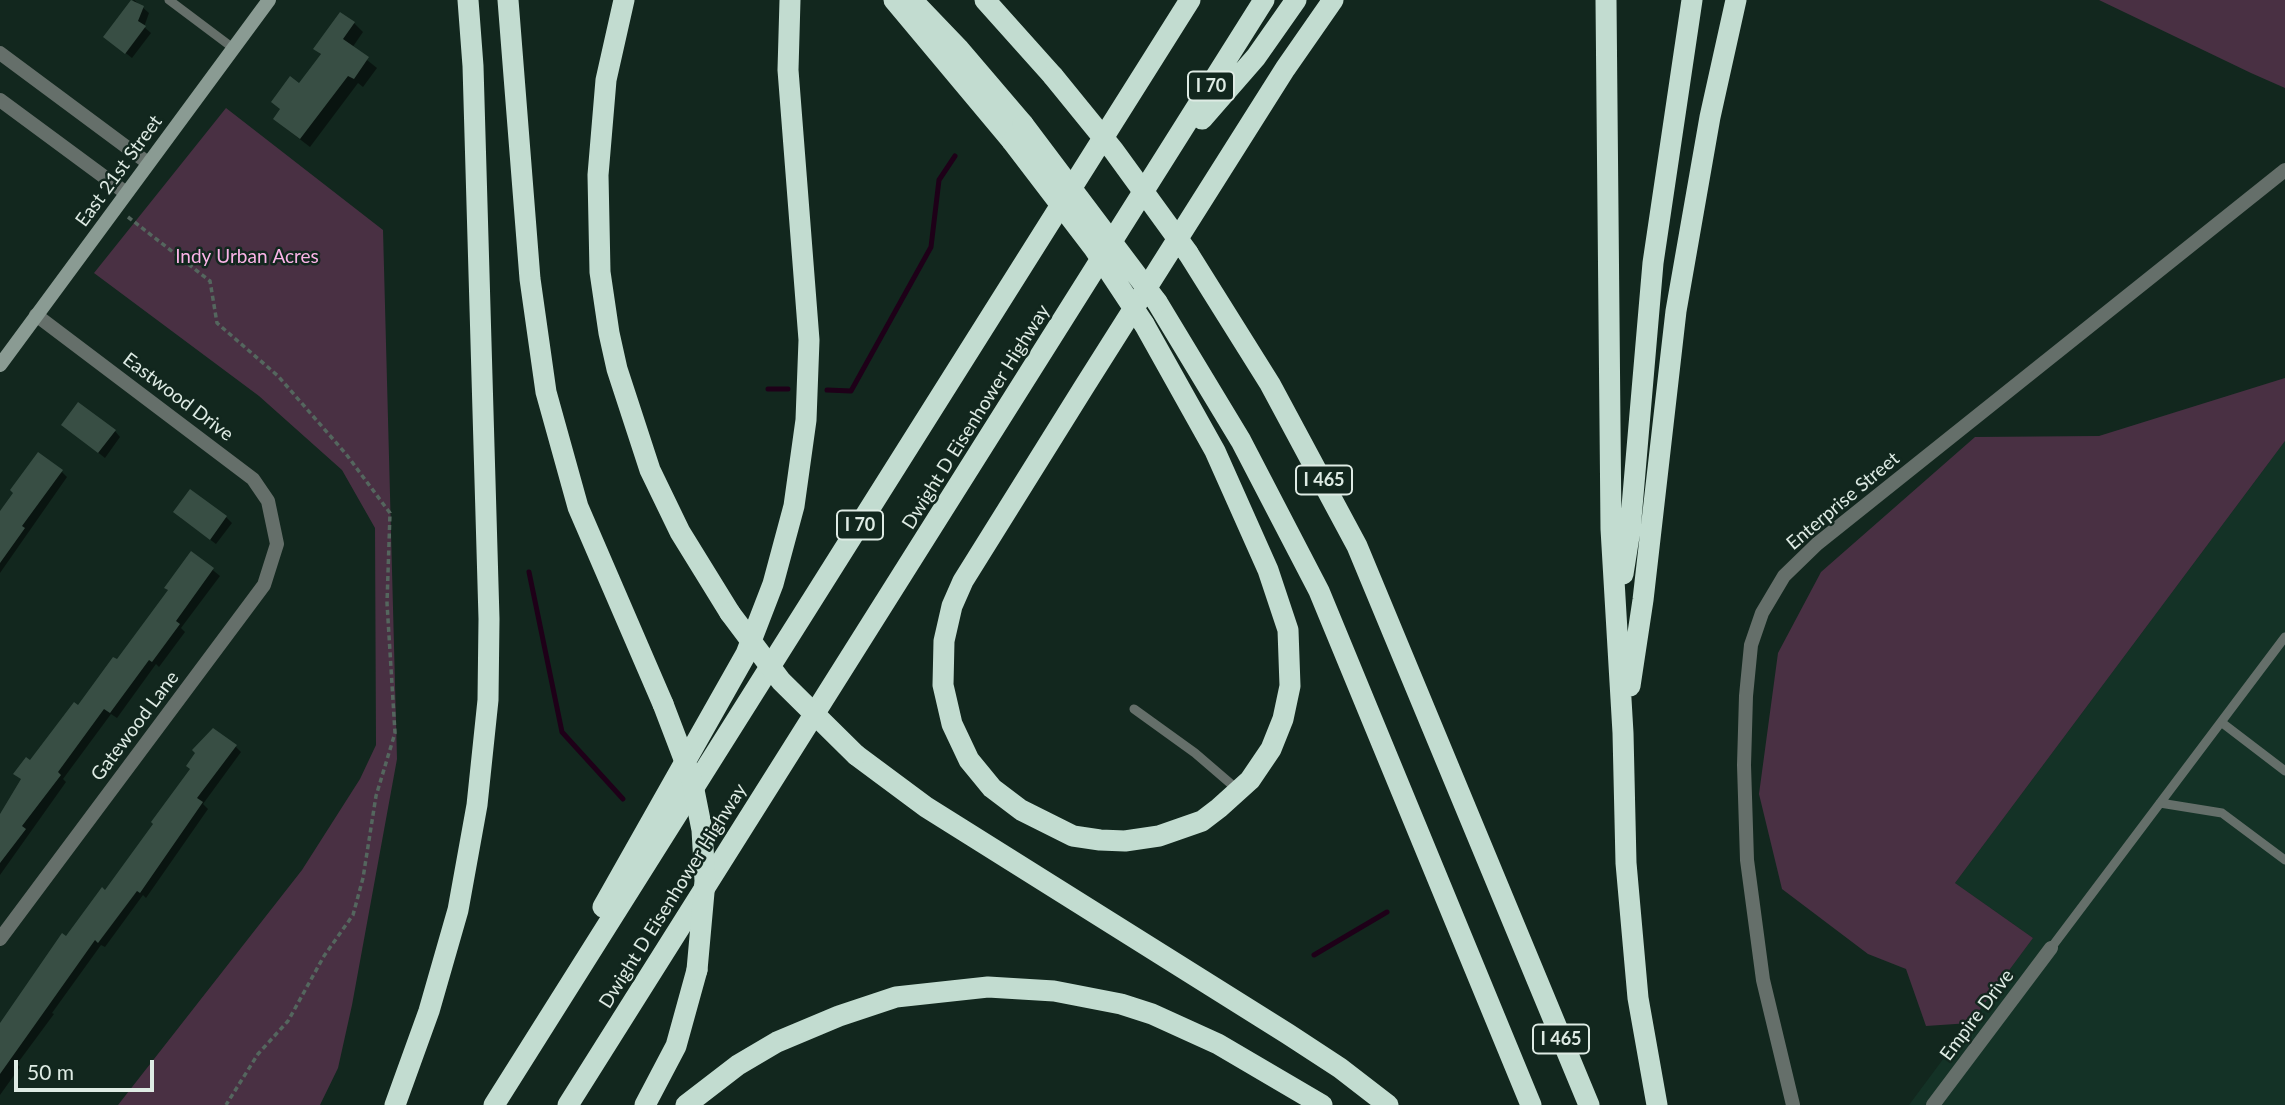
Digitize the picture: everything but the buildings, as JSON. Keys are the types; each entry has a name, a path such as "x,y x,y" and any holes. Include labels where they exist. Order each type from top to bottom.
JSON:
{"highway":[{"path":"395,1105 429,1012 458,910 477,805 488,700 489,605 473,66 468,0"},
{"path":"508,0 530,279 546,392 578,507 663,704 692,780 702,830 705,881 697,970 676,1046 645,1105"},
{"path":"624,0 606,80 598,175 598,243 609,333 617,369 650,470 680,532 730,613 781,681 856,755 926,807 1288,1034 1388,1105"},
{"path":"529,1048 598,914 746,654 784,546 801,466 809,340 788,70 790,0"},
{"path":"894,0 1018,132 1093,247 1144,324 1233,489 1268,570 1288,630 1291,669 1283,719 1271,749 1239,791 1202,821 1159,836 1125,841 1073,835 1042,823 992,788 959,744 946,706 943,685 944,641 951,606 963,582 1244,133 1333,0"},
{"name":"I 465","path":"912,0 959,49 1018,132 1157,302 1247,451 1319,591 1531,1105"},
{"name":"I 465","path":"985,0 1053,76 1114,151 1188,253 1270,384 1357,546 1589,1105"},
{"name":"Dwight D Eisenhower Highway","path":"494,1105 1190,0"},
{"name":"Dwight D Eisenhower Highway","path":"568,1105 1264,0"},
{"path":"1158,171 1256,57 1296,0"},
{"path":"1606,0 1611,529 1623,733 1626,863 1637,998 1657,1105"},
{"path":"1617,611 1630,530 1653,263 1692,0"},
{"path":"1623,733 1643,600 1676,310 1710,117 1736,0"},
{"path":"686,1105 738,1065 777,1042 839,1016 896,997 988,987 1055,991 1121,1003 1218,1044 1322,1105"}],"main road":[{"name":"East 21st Street","path":"0,365 269,0"}],"street":[{"path":"0,53 148,163"},
{"path":"0,100 125,193"},
{"name":"Enterprise Street","path":"1793,1105 1763,979 1747,860 1745,705 1751,645 1762,613 1784,576 1817,544 2285,170"},
{"name":"Eastwood Drive","path":"36,315 247,473 268,501 276,526"},
{"name":"Gatewood Lane","path":"0,939 264,585 274,561 276,526"},
{"name":"Empire Drive","path":"1933,1105 2051,948"}],"lane":[{"path":"169,0 233,48"},
{"path":"2051,948 2285,637"},
{"path":"1134,709 1195,752 1239,791"},
{"path":"2221,722 2285,771"},
{"path":"2160,803 2222,813 2285,860"}],"path":[{"path":"116,208 210,281 217,323 278,376 346,454 390,513 387,603 394,733 376,796 357,903 353,915 324,956 288,1021 258,1054 226,1105"}],"shaded area":[{"path":"2285,441 2285,1105 1909,1105 2033,938 1955,883"}],"green space":[{"path":"2099,0 2285,0 2285,88 2251,73"},
{"name":"Indy Urban Acres","path":"226,108 383,230 397,759 338,1068 320,1105 118,1105 302,870 360,779 376,745 375,528 342,470 259,396 94,273"},
{"path":"2285,378 2285,441 1955,883 2033,938 1970,1023 1926,1026 1906,969 1868,954 1782,889 1759,794 1778,653 1821,572 1975,437 2099,436"}],"waterway":[{"path":"827,390 851,391 931,247 939,180 955,156"},
{"path":"768,389 788,389"},
{"path":"529,572 562,732 623,799"},
{"path":"1314,955 1387,912"}]}
